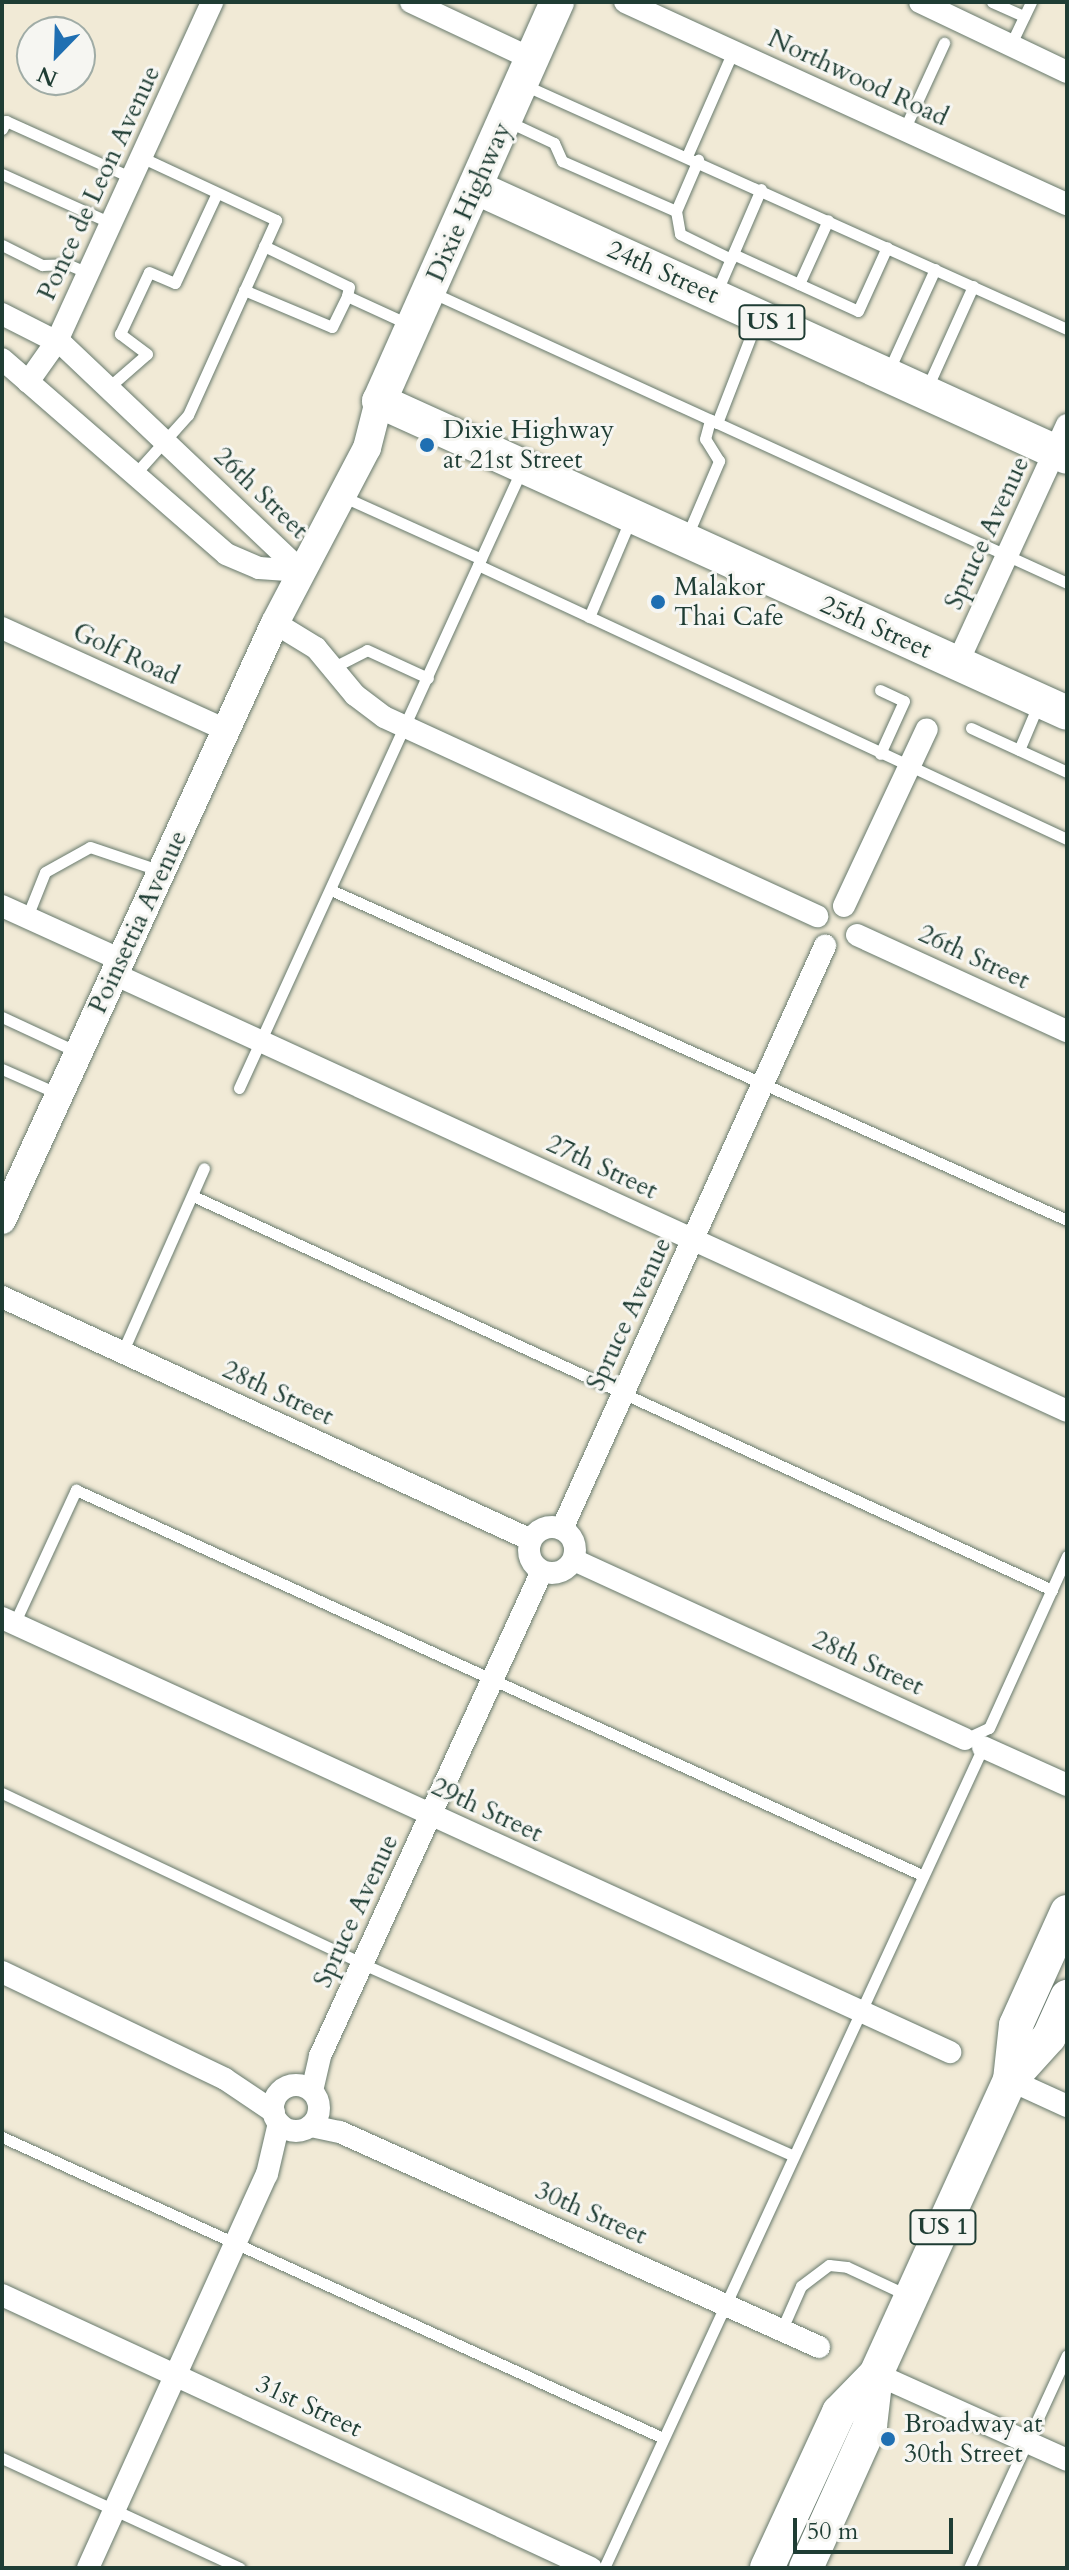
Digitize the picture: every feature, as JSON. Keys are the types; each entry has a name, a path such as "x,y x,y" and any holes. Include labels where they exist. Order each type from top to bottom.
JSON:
{"main road":[{"name":"Dixie Highway","path":"379,401 477,188 557,2"},
{"name":"24th Street","path":"477,188 887,375 1063,444"},
{"name":"25th Street","path":"379,401 1054,707"},
{"name":"US 1","path":"1010,2080 1016,2025 1067,1912"},
{"name":"US 1","path":"806,2568 870,2426 876,2374 1010,2080 1049,2037 1067,1997"},
{"name":"US 1","path":"767,2568 839,2412 876,2374"}],"street":[{"name":"Ponce de Leon Avenue","path":"28,382 57,341 212,2"},
{"path":"411,2 527,72"},
{"name":"Northwood Road","path":"625,2 1067,204"},
{"path":"920,2 1067,72"},
{"name":"26th Street","path":"2,314 57,341 301,571"},
{"name":"26th Street","path":"2,359 226,554 259,568 301,571"},
{"name":"Dixie Highway","path":"275,623 344,497 367,448 379,401"},
{"name":"Dixie Highway","path":"301,571 312,522 351,441 379,401"},
{"name":"Spruce Avenue","path":"957,664 1063,444"},
{"path":"275,623 316,648 369,707 405,728 817,916"},
{"name":"Poinsettia Avenue","path":"2,1220 275,623"},
{"name":"Golf Road","path":"2,628 226,730"},
{"path":"844,906 927,729"},
{"path":"832,905 844,906 855,914 857,935 843,948 825,946 816,935 817,916 832,905"},
{"name":"27th Street","path":"2,906 262,1042 1067,1411"},
{"name":"26th Street","path":"857,935 1067,1031"},
{"name":"Spruce Avenue","path":"562,1529 825,946"},
{"name":"28th Street","path":"2,1297 531,1540"},
{"path":"547,1527 562,1529 573,1538 574,1560 564,1570 542,1571 529,1554 531,1540 547,1527"},
{"name":"28th Street","path":"574,1560 1067,1785"},
{"name":"Spruce Avenue","path":"88,2568 542,1571"},
{"name":"29th Street","path":"8,1621 950,2052"},
{"name":"30th Street","path":"2,1972 225,2079 296,2108 340,2132 819,2347"},
{"path":"1010,2080 1067,2106"},
{"name":"31st Street","path":"2,2295 591,2568"},
{"path":"876,2374 1067,2460"}],"lane":[{"path":"992,2 1024,16"},
{"path":"1011,44 1031,2"},
{"path":"904,130 944,43"},
{"path":"733,51 676,211 680,234 858,311 887,247"},
{"path":"527,72 693,158 1067,329"},
{"path":"2,129 6,121 132,178"},
{"path":"506,121 554,143 562,161 676,211"},
{"path":"135,474 188,415 276,220 141,157"},
{"path":"2,174 111,223"},
{"path":"715,296 761,189"},
{"path":"109,387 147,354 120,334 149,272 175,283 217,193"},
{"path":"799,284 828,220"},
{"path":"2,245 42,265 67,264 88,273"},
{"path":"244,290 332,327 347,296 349,287 264,246"},
{"path":"887,375 935,269"},
{"path":"926,392 973,286"},
{"path":"429,291 1067,583"},
{"path":"347,296 413,326"},
{"path":"685,540 719,461 705,439 759,316"},
{"path":"239,1088 523,467"},
{"path":"344,497 589,617 1067,839"},
{"path":"589,617 632,516"},
{"path":"332,668 367,650 428,678"},
{"path":"880,690 904,701 880,754"},
{"path":"1019,750 1054,707"},
{"path":"971,728 1067,772"},
{"path":"27,917 45,872 90,847 162,871"},
{"path":"331,890 766,1082 1067,1220"},
{"path":"2,1017 79,1053"},
{"path":"2,1069 60,1094"},
{"path":"122,1353 204,1168"},
{"path":"193,1196 1052,1590"},
{"path":"8,1621 76,1490 491,1683 922,1875"},
{"path":"604,2568 922,1875 974,1743 989,1728 1067,1556"},
{"path":"2,1793 363,1964 792,2155"},
{"path":"2,2137 663,2438"},
{"path":"782,2329 801,2286 829,2265 847,2267 911,2297"},
{"path":"969,2568 1067,2355"},
{"path":"2,2458 240,2568"}],"place":[{"name":"Dixie Highway at 21st Street","path":"427,445"},
{"name":"Malakor Thai Cafe","path":"658,602"},
{"name":"Broadway at 30th Street","path":"888,2439"}]}
